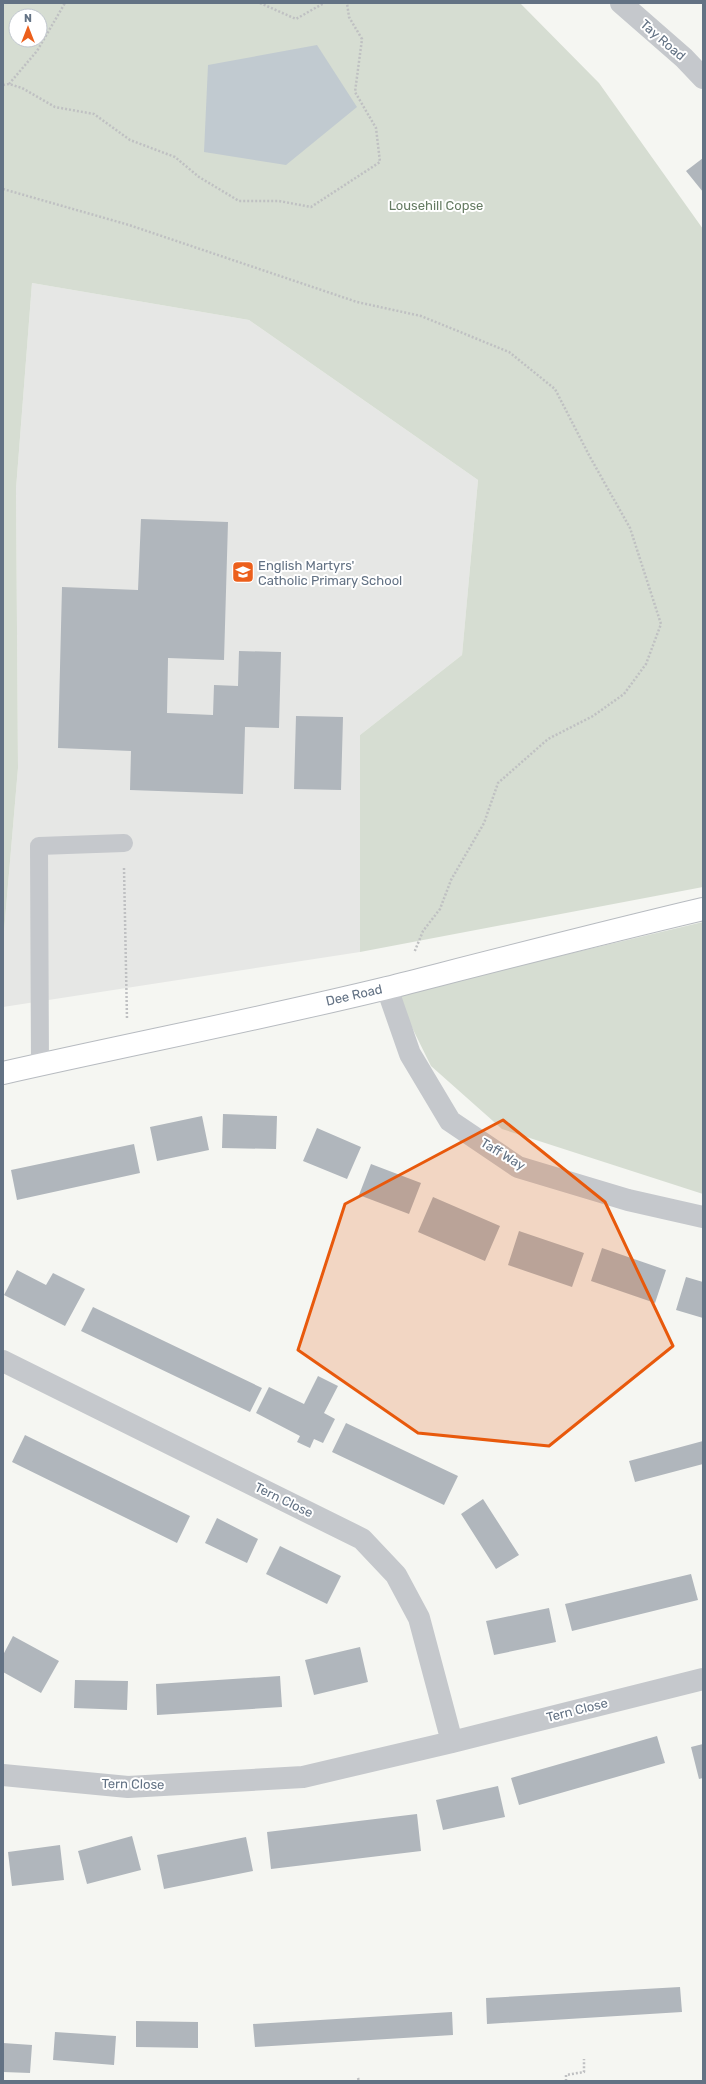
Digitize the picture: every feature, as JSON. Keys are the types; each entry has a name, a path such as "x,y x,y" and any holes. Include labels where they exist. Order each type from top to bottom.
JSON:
{"street":[{"name":"Tay Road","path":"621,3 684,58 703,78"},
{"name":"Dee Road","path":"3,1073 387,988 571,940 703,910"},
{"name":"Taff Way","path":"387,988 410,1054 450,1121 518,1167 628,1200 703,1217"},
{"name":"Tern Close","path":"3,1361 362,1539 396,1574 419,1618 452,1742"},
{"name":"Tern Close","path":"3,1775 128,1787 303,1777 452,1742 703,1679"}],"lane":[{"path":"40,1065 39,846 124,843"}],"path":[{"path":"9,84 38,51 64,3"},
{"path":"260,3 296,19 324,3"},
{"path":"3,85 9,84 22,88 55,107 94,114 130,140 175,157 200,177 239,200 279,201 311,207 380,162 376,128 354,92 362,39 349,17 347,3"},
{"path":"3,189 129,225 357,302 421,316 509,352 555,389 590,457 630,528 661,624 646,664 624,694 593,716 548,739 498,783 484,823 451,880 440,908 423,931 407,971 387,988"},
{"path":"124,843 128,1046"},
{"path":"566,2081 566,2075 584,2072 584,2059"}],"highlighted area":[{"path":"503,1120 605,1202 673,1346 549,1446 418,1433 298,1350 345,1204"}],"shaded area":[{"path":"317,45 357,107 286,165 204,152 208,65"},
{"name":"English Martyrs' Catholic Primary School","path":"32,283 249,320 478,480 462,655 360,735 360,952 3,1007 3,943 18,768 16,489"}],"green space":[{"name":"Lousehill Copse","path":"3,3 520,3 599,83 703,229 703,887 360,952 360,735 462,655 478,480 249,320 32,283 16,489 18,768 3,943"},
{"path":"703,922 703,1194 502,1129 431,1066 396,995"}],"building":[{"path":"703,158 703,192 686,171"},
{"path":"141,519 228,522 224,660 168,658 167,713 213,715 214,685 238,686 239,651 281,652 279,728 245,727 243,794 130,790 131,751 58,748 62,587 138,590"},
{"path":"296,716 343,717 341,790 294,789"},
{"path":"223,1114 277,1116 276,1149 222,1148"},
{"path":"202,1116 209,1150 157,1161 150,1127"},
{"path":"317,1128 361,1147 347,1179 303,1161"},
{"path":"134,1144 140,1173 17,1200 11,1170"},
{"path":"371,1164 421,1183 409,1214 359,1195"},
{"path":"433,1197 500,1226 485,1261 418,1232"},
{"path":"519,1231 584,1253 572,1287 508,1265"},
{"path":"602,1248 666,1270 655,1303 591,1281"},
{"path":"17,1270 46,1285 53,1273 85,1289 65,1326 4,1295"},
{"path":"686,1277 703,1282 703,1318 676,1310"},
{"path":"93,1307 262,1388 250,1412 81,1331"},
{"path":"318,1376 338,1386 324,1413 335,1419 323,1443 314,1439 310,1448 297,1442 300,1436 256,1413 269,1387 304,1404"},
{"path":"346,1423 458,1476 444,1505 332,1452"},
{"path":"25,1435 190,1516 177,1543 12,1462"},
{"path":"703,1441 703,1464 635,1482 629,1461"},
{"path":"483,1499 519,1555 496,1569 461,1514"},
{"path":"217,1518 258,1539 247,1563 205,1543"},
{"path":"280,1546 341,1576 327,1604 266,1574"},
{"path":"691,1574 698,1600 572,1631 565,1604"},
{"path":"549,1608 556,1642 494,1655 486,1621"},
{"path":"13,1636 59,1661 41,1693 3,1672 3,1655"},
{"path":"360,1647 368,1682 314,1695 305,1660"},
{"path":"280,1676 282,1707 157,1715 156,1684"},
{"path":"75,1680 128,1681 127,1710 74,1708"},
{"path":"657,1736 665,1763 519,1805 511,1778"},
{"path":"703,1744 703,1778 699,1779 691,1747"},
{"path":"498,1786 505,1817 443,1830 436,1800"},
{"path":"417,1814 421,1851 271,1869 267,1832"},
{"path":"132,1836 141,1870 87,1884 78,1851"},
{"path":"246,1837 253,1871 164,1889 157,1855"},
{"path":"60,1845 64,1880 12,1886 8,1852"},
{"path":"680,1987 682,2012 487,2024 486,1998"},
{"path":"452,2012 453,2035 255,2047 253,2024"},
{"path":"136,2021 198,2022 198,2048 136,2047"},
{"path":"55,2032 116,2036 114,2065 53,2060"},
{"path":"3,2043 32,2045 30,2073 3,2072"}],"place":[{"name":"English Martyrs' Catholic Primary School","path":"243,572"}]}
